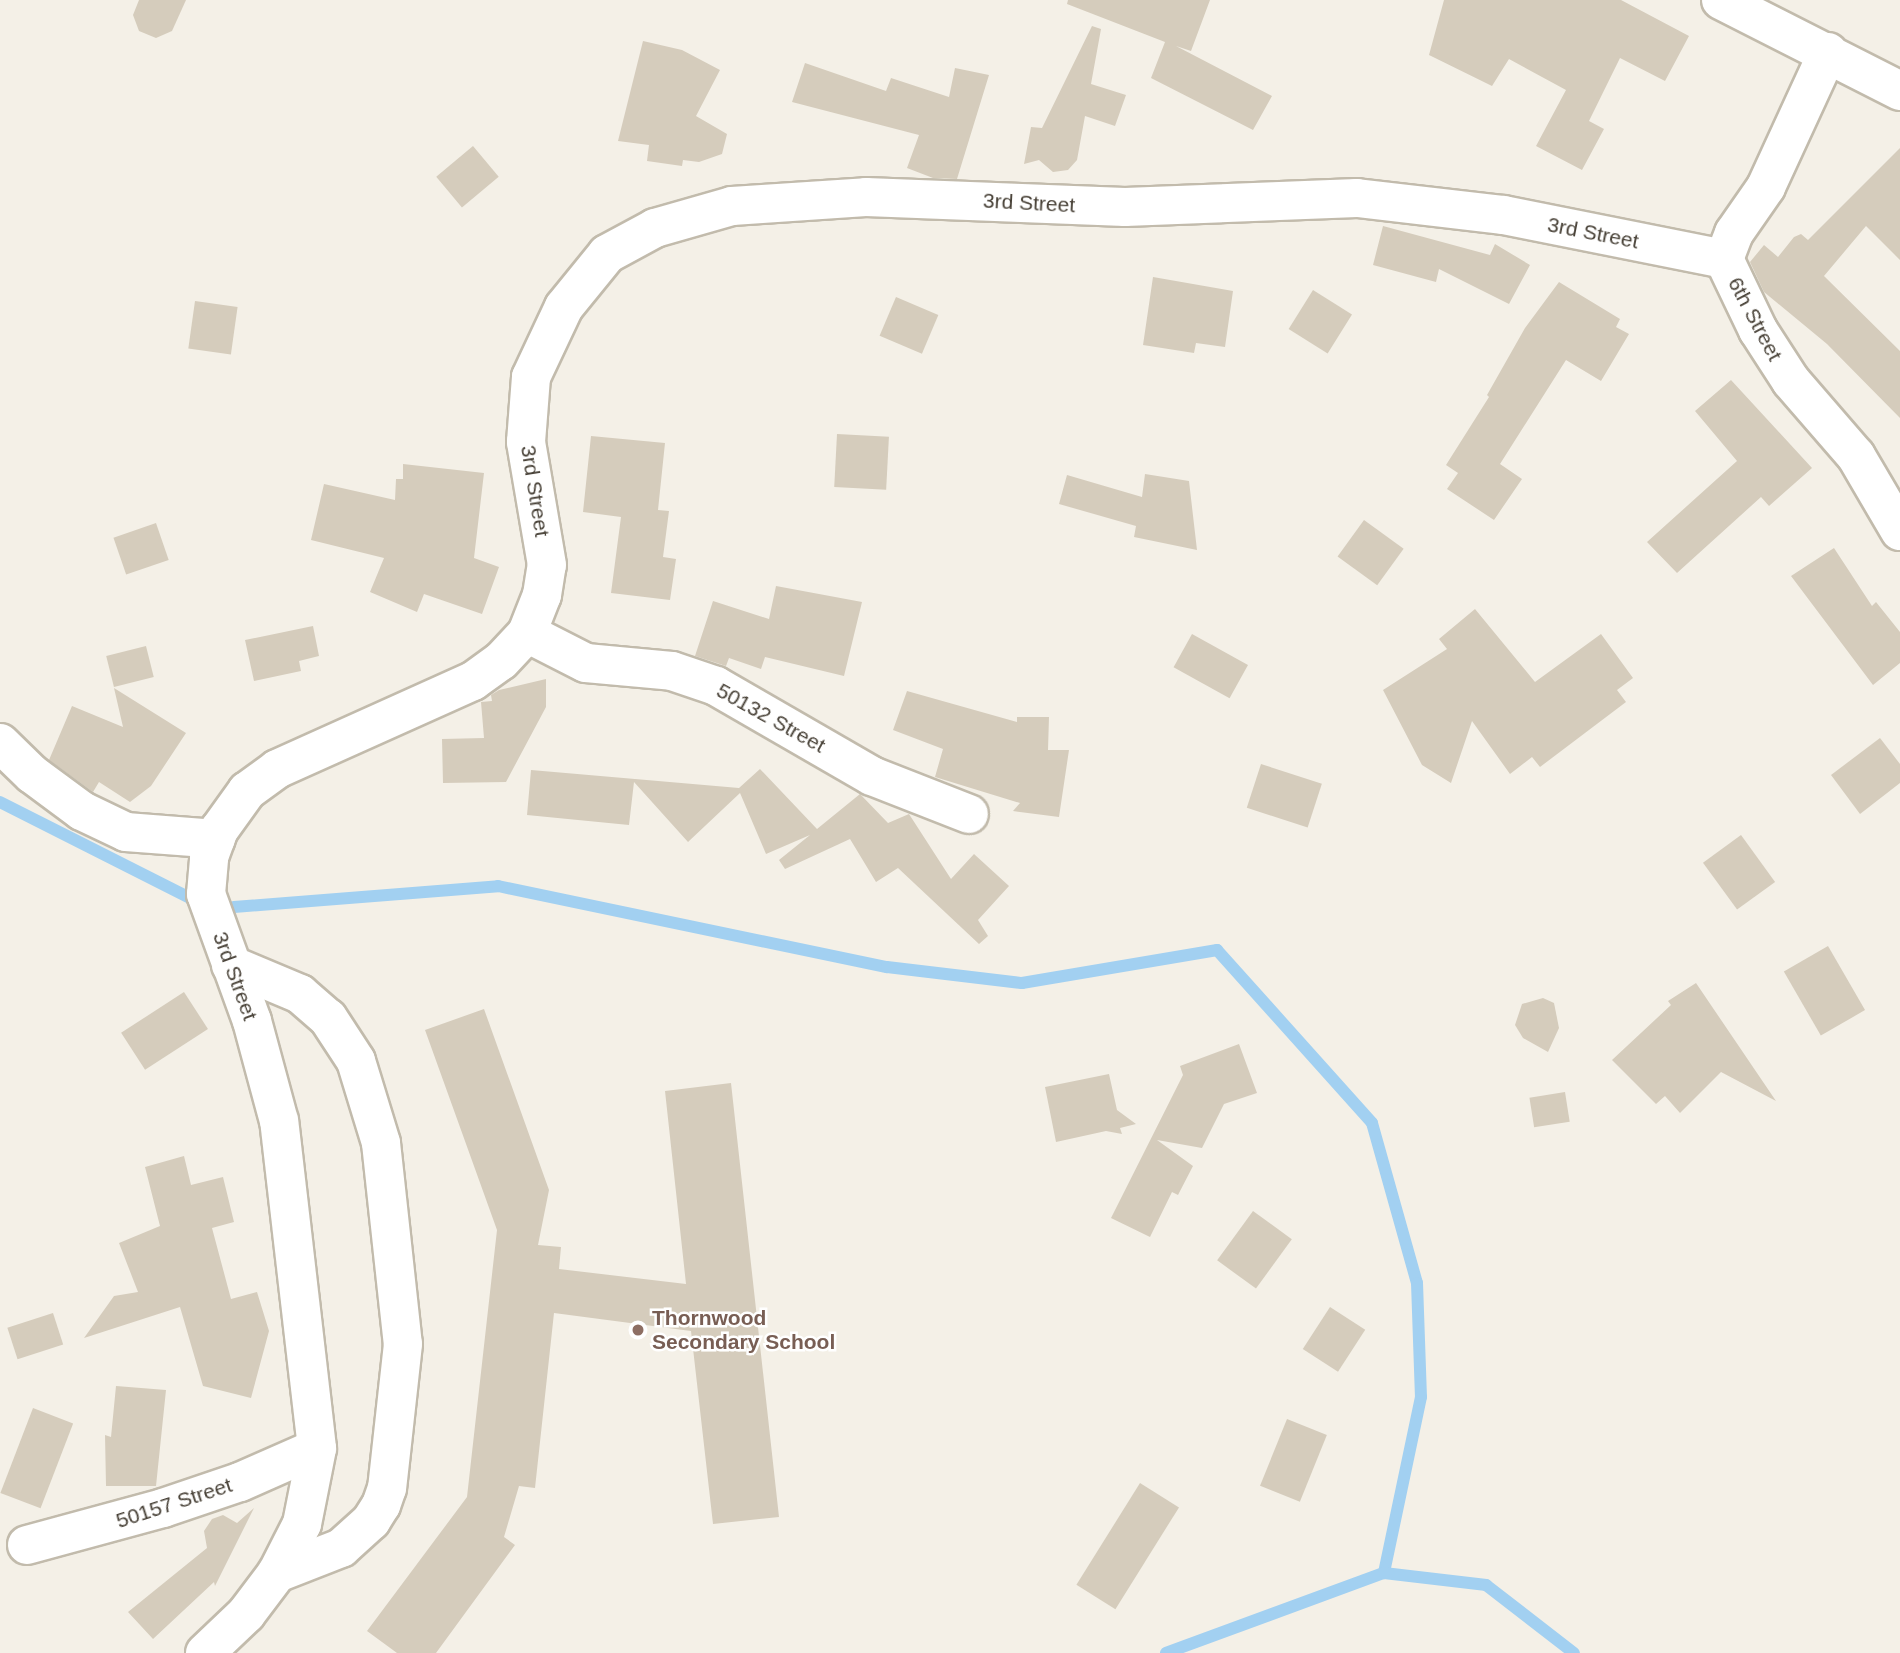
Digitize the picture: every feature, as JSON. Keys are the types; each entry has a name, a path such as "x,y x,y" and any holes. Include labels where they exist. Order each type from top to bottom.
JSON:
{"street":[{"path":"1721,0 1828,52 1900,91"},
{"name":"6th Street","path":"1828,52 1766,187 1734,233 1724,259 1758,330 1791,382 1856,456 1900,531"},
{"name":"3rd Street","path":"205,1653 246,1615 277,1573 302,1524 317,1448 279,1122 231,965 206,894 209,857 216,839 247,790 277,769 473,681 501,661 527,633 542,595 547,565 526,442 531,377 583,278 607,254 655,228 732,206 866,197 1125,207 1357,198 1504,215 1724,259"},
{"name":"50132 Street","path":"527,633 586,663 672,671 716,685 872,776 969,814"},
{"path":"0,743 32,774 82,811 126,832 216,839"},
{"path":"231,965 300,994 328,1018 356,1061 381,1143 403,1344 387,1488 381,1505 371,1521 341,1548 277,1573"},
{"name":"50157 Street","path":"27,1545 163,1508 240,1482 317,1448"}],"building":[{"path":"139,0 186,0 172,31 156,38 139,31 133,15"},
{"path":"1068,0 1210,0 1191,51 1176,46 1272,96 1253,130 1151,78 1165,42 1067,4"},
{"path":"1444,0 1621,0 1689,36 1665,81 1620,58 1589,121 1604,129 1582,170 1536,146 1566,90 1509,59 1492,86 1429,55"},
{"path":"1092,26 1101,29 1091,84 1126,95 1115,126 1085,116 1077,160 1068,170 1053,172 1039,160 1024,164 1031,127 1042,128"},
{"path":"643,41 682,50 720,70 696,116 727,134 722,154 699,162 683,160 682,166 647,161 649,145 618,141"},
{"path":"805,63 886,91 891,78 949,97 955,68 989,75 957,179 933,178 907,168 919,135 792,102"},
{"path":"473,146 499,177 462,207 436,177"},
{"path":"1900,148 1900,260 1866,226 1824,276 1900,351 1900,418 1827,344 1764,292 1750,262 1764,245 1778,257 1794,237 1801,234 1808,240"},
{"path":"1383,226 1490,255 1495,244 1530,265 1509,304 1439,269 1436,282 1373,265"},
{"path":"1153,277 1233,291 1225,347 1196,343 1194,353 1143,345"},
{"path":"1559,282 1620,319 1616,327 1629,334 1601,381 1566,360 1500,464 1522,479 1494,520 1447,489 1458,473 1446,465 1489,397 1487,395 1525,328"},
{"path":"1313,290 1352,314 1328,353 1289,329"},
{"path":"896,297 938,315 922,354 880,336"},
{"path":"195,301 238,307 231,355 188,349"},
{"path":"1731,380 1812,468 1769,506 1761,497 1677,573 1647,542 1737,461 1695,411"},
{"path":"837,434 889,437 886,490 834,487"},
{"path":"591,436 665,443 658,510 669,511 663,557 676,559 670,600 611,593 621,517 583,512"},
{"path":"403,464 484,473 474,558 499,567 482,614 424,594 417,612 370,592 384,558 311,540 324,484 395,500 396,479 403,479"},
{"path":"1145,474 1189,481 1197,550 1134,537 1136,526 1059,504 1067,475 1142,497"},
{"path":"1364,520 1404,549 1377,585 1338,556"},
{"path":"156,523 169,560 126,575 113,538"},
{"path":"1834,548 1872,606 1876,602 1900,632 1900,663 1873,685 1791,576"},
{"path":"776,586 862,602 844,676 765,657 761,669 729,658 726,666 695,656 713,601 769,619"},
{"path":"1475,609 1535,682 1601,634 1633,678 1617,690 1626,702 1540,767 1532,757 1510,774 1472,721 1451,783 1422,765 1383,690 1447,649 1439,639"},
{"path":"313,626 319,656 299,661 301,671 254,681 245,640"},
{"path":"1192,634 1248,665 1230,698 1174,667"},
{"path":"146,646 154,677 114,687 106,656"},
{"path":"546,679 546,707 506,782 443,783 442,739 484,738 481,702 492,701 491,695 499,690"},
{"path":"114,688 186,733 151,786 130,802 99,782 93,792 49,760 72,706 123,727"},
{"path":"907,691 1017,722 1017,717 1049,717 1048,750 1069,750 1059,817 1013,811 1020,803 935,777 943,749 893,730"},
{"path":"1880,738 1900,764 1900,783 1860,814 1831,775"},
{"path":"1261,764 1322,784 1308,828 1247,808"},
{"path":"760,769 817,829 860,794 888,823 909,814 951,879 974,854 1009,886 978,920 988,936 979,944 898,868 876,882 850,839 785,869 779,860 810,835 766,854 740,793 688,842 634,782 629,825 527,815 531,770 739,788"},
{"path":"1741,835 1775,882 1737,910 1703,863"},
{"path":"1828,946 1865,1010 1821,1036 1784,972"},
{"path":"1696,983 1776,1101 1721,1072 1680,1113 1665,1096 1656,1104 1612,1060 1671,1005 1668,1001"},
{"path":"184,992 208,1029 145,1070 121,1033"},
{"path":"1543,998 1554,1003 1559,1028 1548,1052 1523,1038 1515,1025 1522,1004"},
{"path":"484,1009 549,1190 538,1245 561,1247 559,1269 686,1284 665,1091 731,1083 779,1517 713,1524 691,1331 554,1313 535,1488 519,1486 504,1537 515,1545 436,1653 397,1653 367,1631 467,1497 497,1230 425,1030"},
{"path":"1239,1044 1257,1093 1224,1104 1202,1148 1157,1140 1193,1166 1178,1195 1172,1192 1150,1237 1111,1218 1183,1075 1180,1066"},
{"path":"1109,1074 1117,1110 1136,1124 1120,1128 1122,1134 1106,1131 1056,1142 1045,1087"},
{"path":"1565,1092 1570,1122 1534,1127 1529,1098"},
{"path":"184,1156 191,1185 223,1177 234,1222 212,1228 231,1299 257,1292 269,1331 251,1398 203,1386 180,1307 84,1338 114,1296 138,1292 119,1243 160,1226 145,1167"},
{"path":"1253,1211 1292,1239 1256,1289 1217,1260"},
{"path":"1330,1307 1365,1330 1338,1372 1303,1349"},
{"path":"53,1313 63,1344 18,1359 7,1328"},
{"path":"116,1386 166,1390 156,1486 106,1486 105,1435 111,1437"},
{"path":"33,1408 73,1423 41,1508 0,1493"},
{"path":"1287,1419 1327,1435 1300,1502 1260,1486"},
{"path":"1140,1483 1179,1507 1115,1609 1076,1585"},
{"path":"254,1508 215,1586 214,1582 153,1639 128,1612 207,1548 204,1531 212,1519 223,1515 237,1523"}],"waterway":[{"path":"0,802 194,900"},
{"path":"234,907 498,886 887,967 1022,983 1217,950 1372,1123 1417,1283 1421,1397 1384,1573"},
{"path":"1166,1653 1384,1573 1486,1585 1574,1653"}],"place":[{"name":"Thornwood Secondary School","path":"638,1330"}]}
